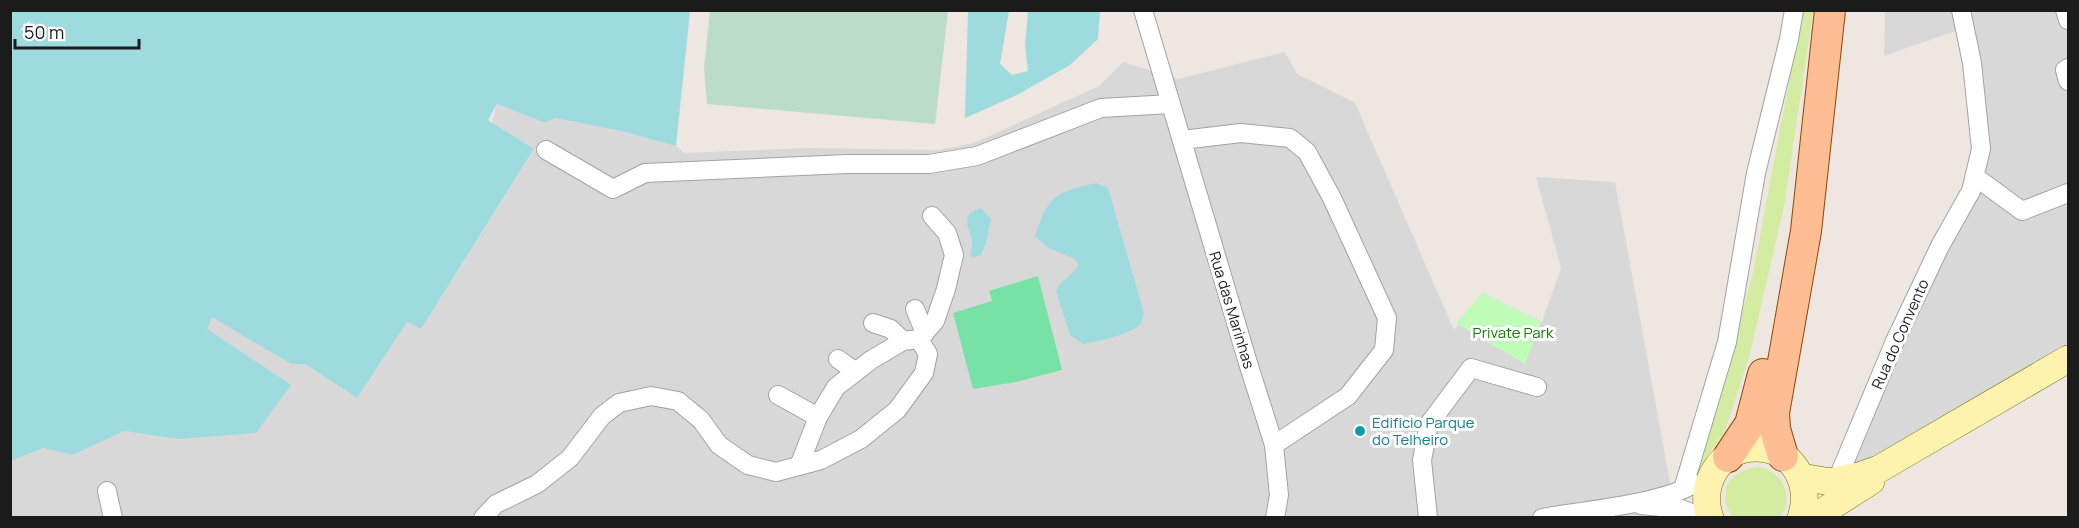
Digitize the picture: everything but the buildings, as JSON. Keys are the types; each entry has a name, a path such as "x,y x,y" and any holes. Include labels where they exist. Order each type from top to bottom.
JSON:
{"main road":[{"path":"1801,518 1805,506 1805,491 1775,429 1774,413 1806,231 1830,10"},
{"path":"1710,518 1706,500 1707,489 1721,463 1750,424 1755,409 1774,328 1818,104"},
{"path":"1839,490 1888,471 1977,410 2068,359"},
{"path":"1813,518 1839,490 1859,476 1879,469 1934,438"},
{"path":"1721,463 1741,450 1755,448 1770,450 1792,467 1831,482 1839,490"}],"street":[{"name":"Rua das Marinhas","path":"1143,10 1274,444 1278,495 1275,518"},
{"path":"1683,489 1727,342 1756,172 1794,10"},
{"name":"Rua do Convento","path":"1839,490 1903,324 1940,246 1976,186 1981,149 1972,63 1961,10"},
{"path":"2065,10 2068,20"},
{"path":"2068,68 2065,70 2068,81"},
{"path":"546,150 613,189 645,173 847,164 929,164 977,156 1101,108 1171,104"},
{"path":"1182,140 1241,133 1290,138 1307,152 1332,198 1387,318 1384,350 1348,396 1274,444"},
{"path":"1976,186 2022,212 2068,193"},
{"path":"799,465 818,417 836,387 871,360 915,338 935,321 954,255 947,233 932,216"},
{"path":"915,309 915,338"},
{"path":"483,518 496,504 537,484 570,458 602,416 619,403 651,396 678,401 701,420 719,445 748,465 776,472 821,460 861,439 897,410 924,373 928,354 915,338 873,323"},
{"path":"838,359 856,372"},
{"path":"1428,518 1422,460 1429,424 1471,368 1537,387"},
{"path":"778,395 818,417"},
{"path":"1542,518 1672,494 1721,463"},
{"path":"107,491 113,518"},
{"path":"1628,503 1681,509 1704,518"}],"shaded area":[{"path":"1885,11 2068,11 2068,359 1837,480 1981,149 1964,28 1884,56"},
{"path":"1285,52 1297,74 1355,103 1454,330 1483,293 1542,322 1561,268 1536,177 1615,182 1672,493 1690,518 11,518 11,461 43,448 73,455 124,431 178,439 291,385 206,329 212,316 291,364 305,364 357,398 407,322 421,329 534,150 492,122 497,104 545,123 555,118 621,131 676,146 684,153 807,148 939,150 974,143 1099,86 1123,62 1178,79"}],"green space":[{"path":"710,11 948,11 935,124 707,104 704,67"},
{"path":"1800,11 1813,11 1785,202 1750,354 1725,431 1699,468 1753,273"},
{"path":"1038,276 1062,370 1016,382 973,389 953,313 992,301 989,291"},
{"name":"Private Park","path":"1483,293 1541,322 1525,364 1456,323"},
{"path":"1759,467 1775,474 1784,486 1786,502 1780,518 1732,517 1725,498 1728,483 1740,472"}],"water":[{"path":"11,10 690,11 676,146 621,131 555,118 545,123 497,104 488,120 534,149 421,329 407,322 357,398 305,364 291,364 212,317 207,329 291,385 256,433 178,439 124,431 73,455 43,448 11,461"},
{"path":"968,11 1009,11 1000,64 1012,75 1028,71 1025,46 1028,11 1100,11 1098,39 1070,65 1017,95 965,118"},
{"path":"1097,183 1108,188 1144,313 1141,323 1130,331 1083,344 1070,335 1056,291 1079,265 1073,258 1048,248 1035,236 1044,212 1055,198 1072,189"},
{"path":"981,208 991,219 981,255 972,258 970,253 972,239 967,221 972,212"}],"place":[{"name":"Edificio Parque do Telheiro","path":"1360,431"}]}
